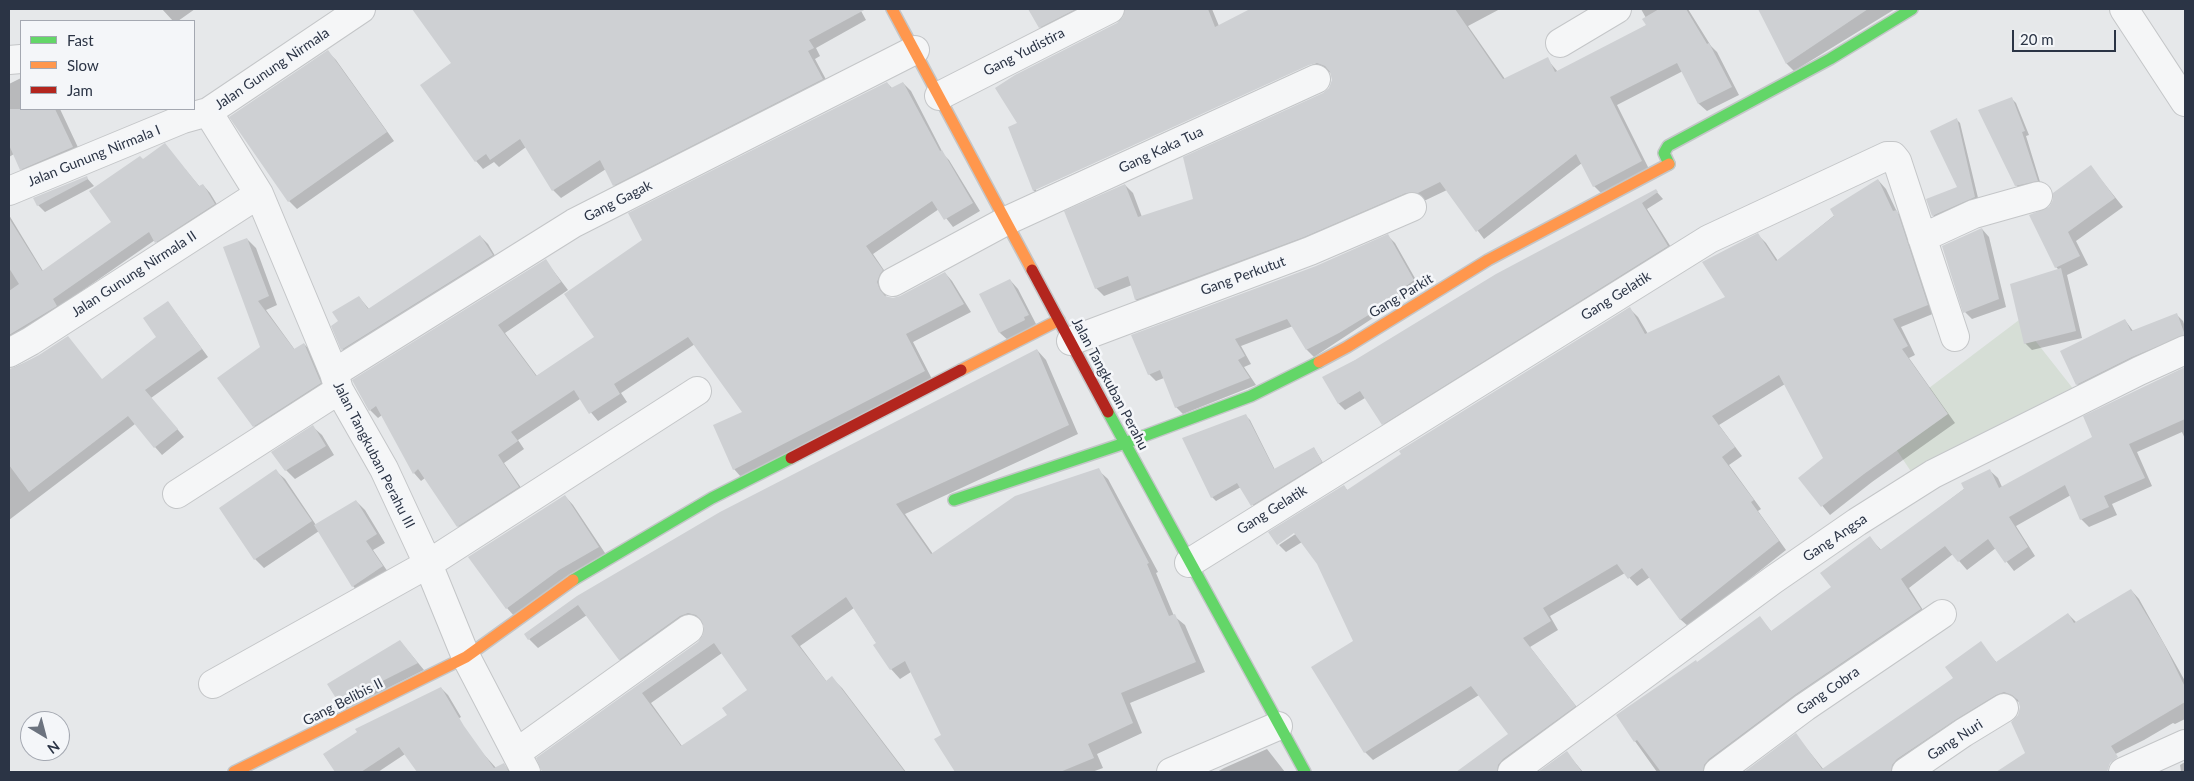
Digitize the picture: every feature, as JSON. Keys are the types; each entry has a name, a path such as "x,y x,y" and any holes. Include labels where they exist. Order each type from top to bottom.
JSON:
{"street":[{"name":"Jalan Gunung Nirmala","path":"208,112 361,9"},
{"name":"Jalan Tangkuban Perahu","path":"892,9 1189,562 1305,772"},
{"name":"Gang Yudistira","path":"939,96 1110,9"},
{"path":"1560,43 1617,9"},
{"name":"Gang Parkit","path":"1125,443 1251,396 1347,346 1488,260 1668,164 1669,160 1664,153 1668,146 1830,59 1912,9"},
{"path":"2124,9 2185,102"},
{"name":"Gang Gagak","path":"177,494 336,381 574,223 915,50"},
{"name":"Gang Kaka Tua","path":"893,282 1006,221 1316,79"},
{"name":"Jalan Gunung Nirmala I","path":"9,191 183,119 208,112"},
{"name":"Jalan Tangkuban Perahu III","path":"208,112 259,194 336,381 384,469 428,564 466,657 521,762"},
{"name":"Gang Gelatik","path":"1189,562 1709,239 1887,156 1893,156 1897,160 1955,337"},
{"name":"Jalan Gunung Nirmala II","path":"9,353 259,194"},
{"path":"1922,238 1974,214 2038,196"},
{"name":"Gang Perkutut","path":"1065,330 1310,251 1412,207"},
{"name":"Gang Belibis II","path":"234,772 466,657 568,583 712,498 1065,330"},
{"name":"Gang Angsa","path":"1512,772 1773,580 1857,522 1924,480 2138,371 2185,350"},
{"path":"213,684 428,564 697,391"},
{"path":"954,500 1125,443"},
{"name":"Gang Cobra","path":"1718,772 1805,707 1942,614"},
{"path":"521,762 689,629"},
{"name":"Gang Nuri","path":"1906,772 2004,708"},
{"path":"1171,772 1278,726"},
{"path":"2123,772 2185,744"}],"shaded area":[{"path":"2019,320 2082,400 2014,438 1926,494 1880,425"}],"building":[{"path":"412,9 866,9 809,40 814,48 808,51 823,79 613,186 600,160 552,191 520,139 490,160 486,154 475,162 420,85 451,63"},
{"path":"1028,9 1076,9 1039,28"},
{"path":"1125,9 1208,9 1215,27 1250,9 1455,9 1503,79 1548,57 1555,72 1646,25 1642,19 1659,9 1686,9 1707,44 1709,43 1732,87 1698,104 1677,63 1610,97 1642,161 1593,187 1576,154 1476,232 1440,182 1418,193 1406,193 1304,237 1135,300 1128,276 1095,289 1064,211 1125,184 1138,217 1193,199 1183,157 1323,93 1329,88 1332,80 1330,72 1325,66 1317,63 1309,65 1033,191 1008,127 1017,123 995,88 1015,75 1117,23 1123,17"},
{"path":"1758,9 1868,9 1786,64"},
{"path":"328,50 387,132 288,202 229,117"},
{"path":"887,82 891,88 903,82 940,151 942,150 973,203 944,220 932,201 866,246 883,270 877,282 885,296 893,298 900,296 945,272 964,304 906,334 925,371 733,470 713,425 742,412 688,337 614,384 620,394 589,414 574,390 511,432 518,441 498,455 519,487 457,527 418,469 413,474 376,406 369,411 352,380 546,259 561,282 498,325 536,376 594,337 564,294 642,240 628,213"},
{"path":"2012,97 2025,131 2022,132 2038,181 2015,186 1978,110"},
{"path":"9,109 55,110 73,147 20,170 9,145"},
{"path":"1957,118 1975,197 1932,216 1926,199 1957,187 1930,131"},
{"path":"165,143 199,186 203,184 215,204 155,243 149,232 53,299 57,306 9,335 9,291 19,284 9,268 9,218 42,271 111,222 89,191 140,156 143,159"},
{"path":"2091,165 2115,198 2068,232 2080,256 2055,268 2029,215 2049,207 2053,200 2053,193"},
{"path":"87,176 88,179 37,206 33,198"},
{"path":"1878,179 1893,211 1897,210 1928,305 1893,319 1908,346 1902,349 1948,414 1821,507 1798,478 1823,458 1779,375 1712,416 1735,447 1722,457 1754,500 1751,502 1779,541 1680,620 1642,568 1628,579 1617,564 1543,608 1551,621 1523,638 1576,706 1503,759 1498,765 1497,772 1456,772 1508,734 1471,686 1364,753 1311,667 1353,641 1317,564 1294,533 1277,545 1268,532 1344,485 1347,490 1401,454 1399,451 1630,307 1645,334 1725,297 1702,262 1758,233 1776,261 1834,216 1830,209"},
{"path":"1656,189 1658,192 1642,203 1668,246 1382,425 1360,391 1338,404 1322,377 1355,360 1496,274"},
{"path":"1982,228 1999,299 1963,313 1942,246"},
{"path":"1388,234 1414,280 1384,303 1385,305 1339,333 1306,350 1287,319 1235,339 1245,356 1238,360 1250,378 1175,408 1160,370 1148,375 1131,335 1316,266"},
{"path":"480,235 493,255 341,350 331,326 338,321 332,312 359,296 368,309"},
{"path":"247,238 269,296 258,301 294,349 304,343 321,383 253,427 217,378 260,347 223,247"},
{"path":"2061,268 2076,331 2024,344 2010,284"},
{"path":"1010,279 1029,315 1024,317 1025,320 999,333 979,294"},
{"path":"168,301 202,349 145,390 178,429 154,448 128,416 29,492 9,465 9,369 39,355 68,336 102,379 156,337 143,318"},
{"path":"2177,313 2185,335 2132,357 2076,385 2060,351 2125,319 2131,331"},
{"path":"1037,349 1069,425 896,504 931,554 1015,496 1099,468 1149,563 1147,564 1169,616 1175,614 1196,662 1121,693 1133,723 1088,744 1094,758 1060,772 955,772 934,739 941,735 905,661 890,670 873,645 876,643 846,597 791,636 826,681 832,676 905,772 542,772 536,758 698,642 703,635 704,627 696,615 688,613 680,616 619,660 578,605 528,640 524,634 577,596 720,512","holes":["714,643 747,690 722,708 727,715 681,746 642,693"]},
{"path":"2185,367 2185,419 2129,444 2145,478 2104,496 2109,507 2080,520 2065,485 2009,517 2028,547 2005,563 1988,539 1958,562 1945,546 1901,579 1921,609 1796,694 1709,759 1704,765 1703,772 1661,772 1637,740 1634,742 1616,715 1696,660 1697,662 1760,616 1771,631 1831,587 1820,573 1870,536 1880,550 1964,489 1961,483 1990,469 1999,488 2092,437 2083,416"},
{"path":"1246,414 1274,469 1314,447 1322,462 1251,506 1237,483 1211,498 1182,438"},
{"path":"313,425 326,446 285,471 271,452"},
{"path":"276,469 312,521 254,560 219,508"},
{"path":"565,495 599,547 559,570 506,609 468,557"},
{"path":"356,500 377,534 366,541 383,566 352,587 314,525"},
{"path":"2131,589 2164,644 2185,687 2185,702 2111,746 2118,757 2110,763 2107,772 1996,772 2025,753 2011,722 2018,715 2020,707 2018,700 2004,692 1955,720 1897,759 1892,765 1891,772 1744,772 1796,733 1822,769 1953,678 1945,667 1981,641 1996,662 2068,613 2074,623"},
{"path":"400,640 418,663 339,703 327,684"},
{"path":"441,687 464,726 494,768 504,763 509,772 417,772 399,747 361,772 335,772 323,754 357,732 355,729"},
{"path":"1567,751 1582,772 1538,772"}],"traffic: fast":[{"path":"1669,164 1664,153 1668,146 1830,59 1912,9"},
{"path":"954,500 1125,443 1251,396 1319,362"},
{"path":"1108,412 1305,772"},
{"path":"573,580 712,498 791,458"}],"traffic: slow":[{"path":"892,9 1032,270"},
{"path":"1319,362 1347,347 1488,260 1669,164"},
{"path":"961,370 1059,320"},
{"path":"234,772 466,657 573,580"}],"traffic: jam":[{"path":"1032,270 1108,412"},
{"path":"791,458 961,370"}]}
